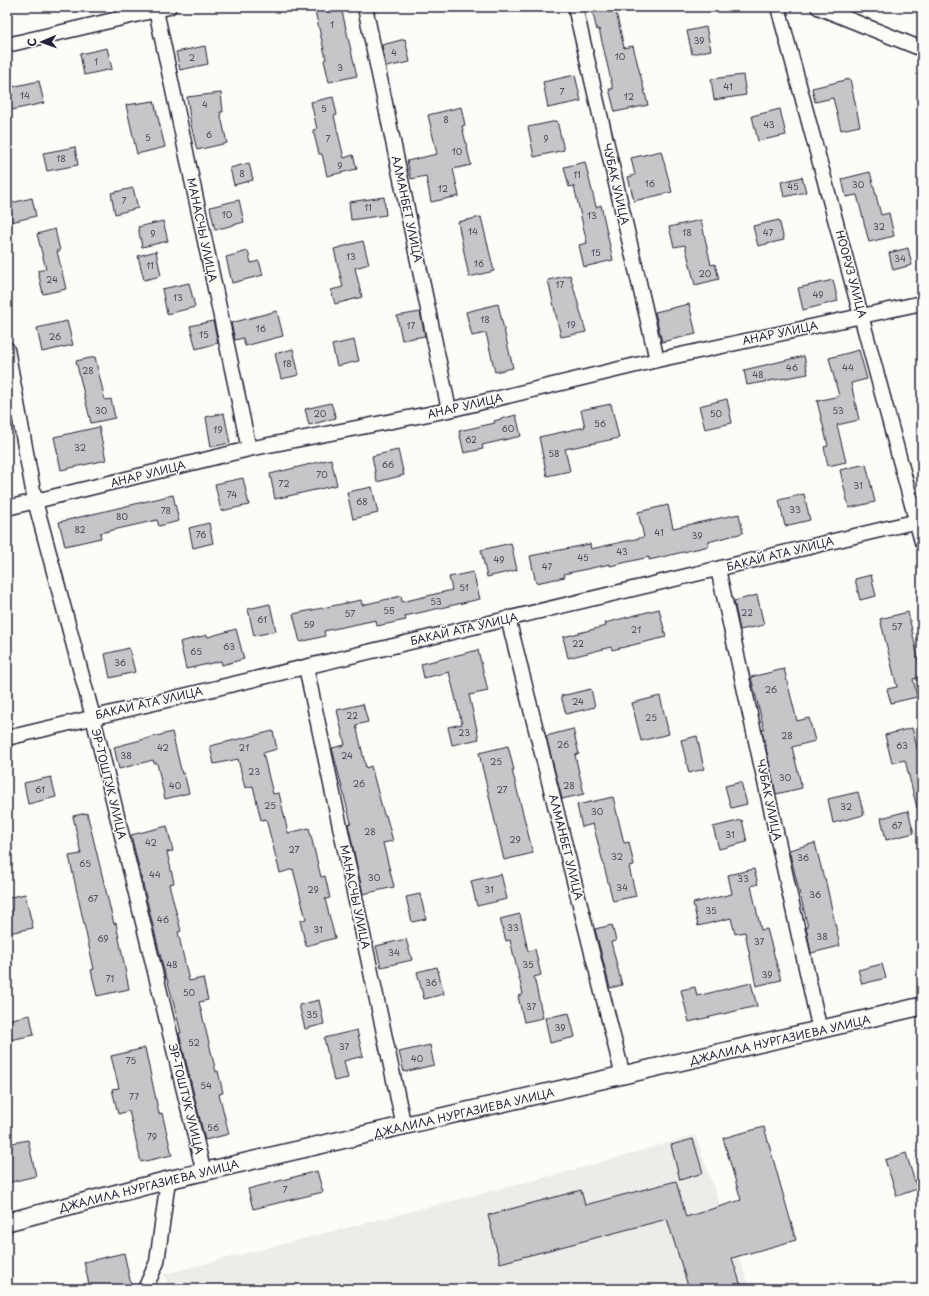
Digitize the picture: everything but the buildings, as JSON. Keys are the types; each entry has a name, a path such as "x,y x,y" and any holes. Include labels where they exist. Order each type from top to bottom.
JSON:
{"street":[{"name":"АЛМАНБЕТ УЛИЦА","path":"366,7 449,410"},
{"name":"ЧУБАК УЛИЦА","path":"575,7 657,360"},
{"name":"НООРУЗ УЛИЦА","path":"778,7 919,520 922,542"},
{"path":"818,7 922,49"},
{"path":"7,45 162,8"},
{"name":"МАНАСЧЫ УЛИЦА","path":"162,8 249,449"},
{"name":"АНАР УЛИЦА","path":"7,508 249,449 449,410 657,360 922,303"},
{"name":"ЭР-ТОШТУК УЛИЦА","path":"7,348 35,501 93,716 204,1172"},
{"name":"БАКАЙ АТА УЛИЦА","path":"7,738 93,716 306,667 919,520"},
{"name":"ЧУБАК УЛИЦА","path":"718,569 820,1030"},
{"name":"АЛМАНБЕТ УЛИЦА","path":"508,618 623,1076"},
{"name":"МАНАСЧЫ УЛИЦА","path":"306,667 404,1127"},
{"name":"ДЖАЛИЛА НУРГАЗИЕВА УЛИЦА","path":"7,1222 168,1180 404,1127 922,1006"},
{"path":"145,1289 157,1262 168,1180"}],"shaded area":[{"path":"695,1135 750,1289 169,1289 164,1274 578,1169"}]}
